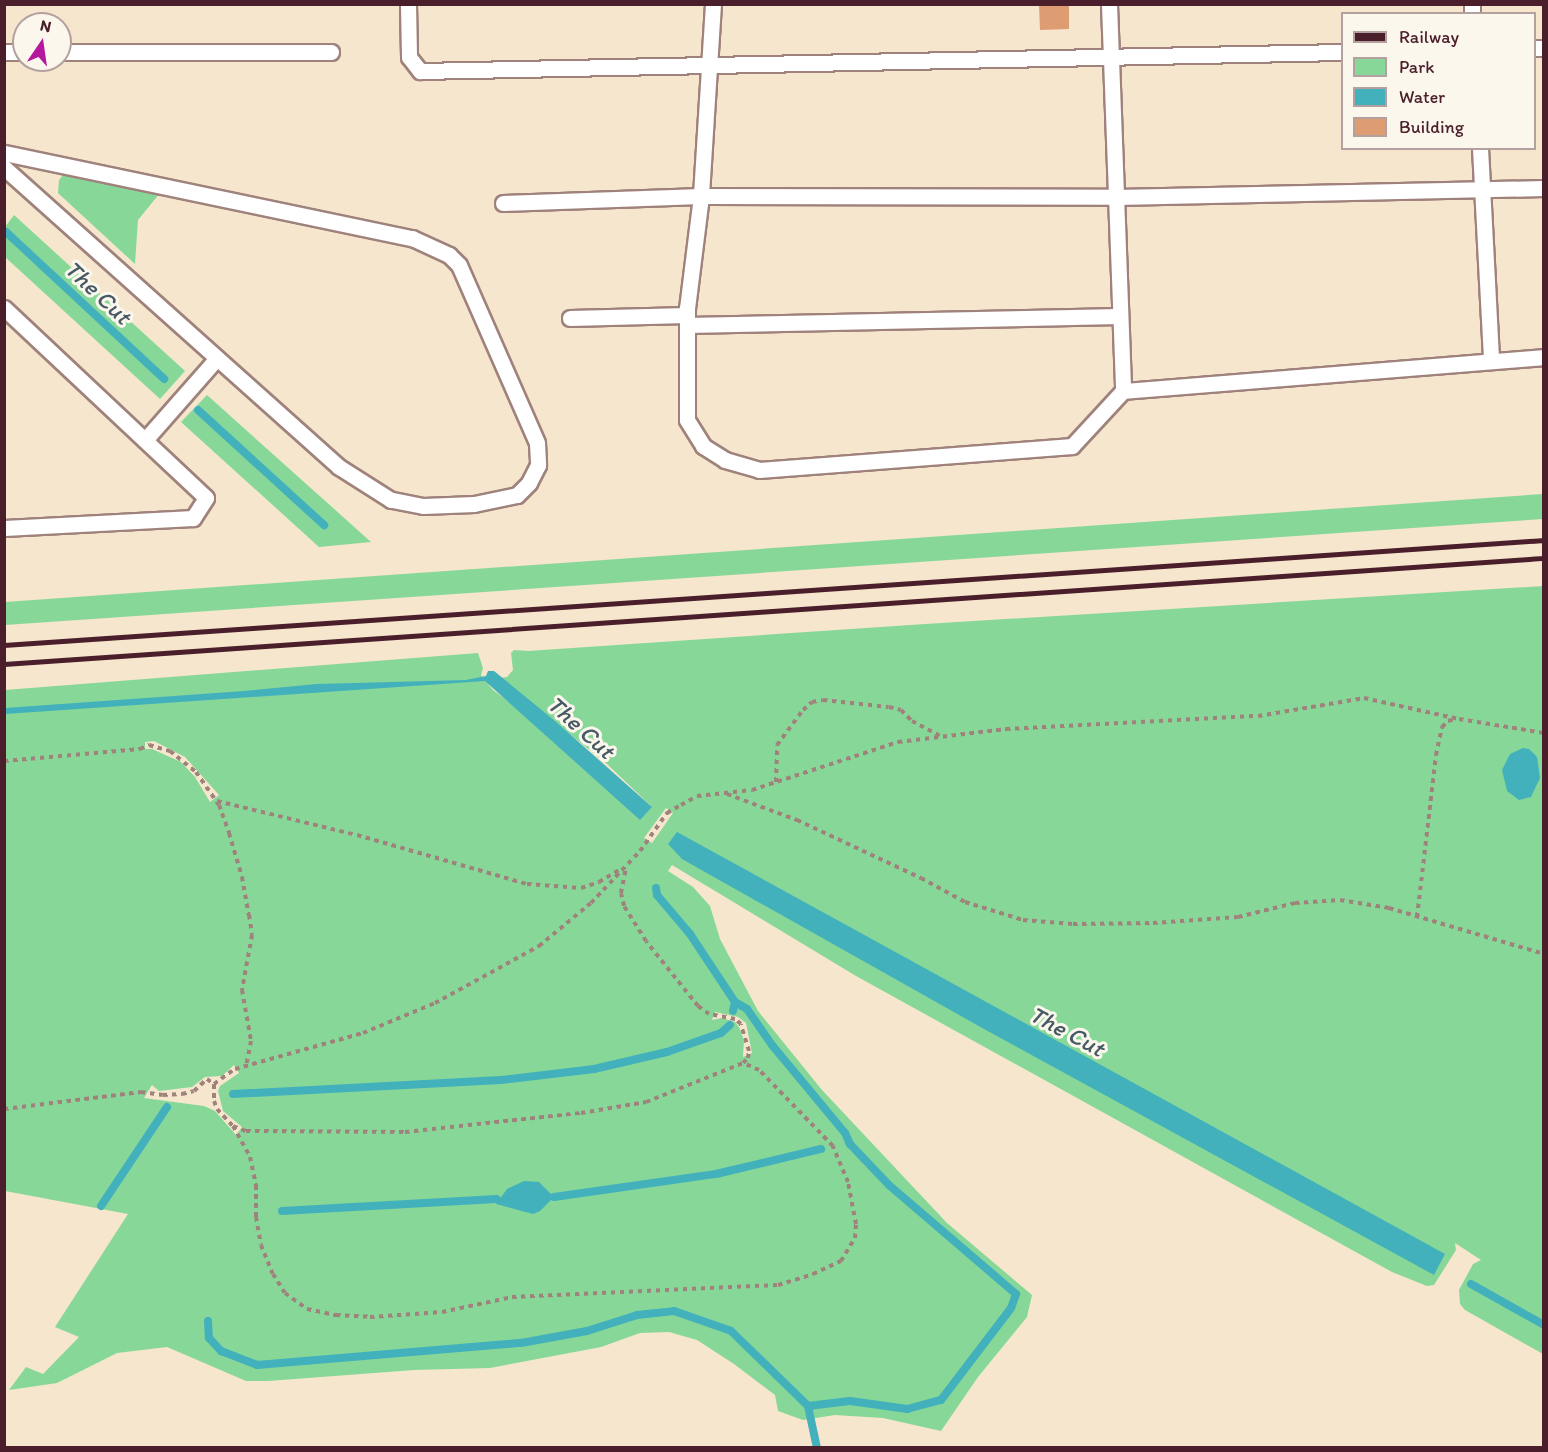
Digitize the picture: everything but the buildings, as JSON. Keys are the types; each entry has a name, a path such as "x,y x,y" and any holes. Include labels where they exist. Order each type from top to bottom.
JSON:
{"lane":[{"path":"408,4 409,57 420,71 1341,52"},
{"path":"713,4 701,196 687,320 687,420 703,446 725,460 759,470 1072,446 1122,391 1544,357"},
{"path":"1109,4 1122,391"},
{"path":"72,52 330,52"},
{"path":"1480,150 1491,361"},
{"path":"4,153 412,238 442,250 459,265 537,443 538,465 529,483 517,495 474,504 423,506 390,500 339,467 4,167"},
{"path":"503,203 701,196 1116,197 1544,188"},
{"path":"4,308 206,498 193,518 4,528"},
{"path":"570,318 687,320 1120,316"},
{"path":"145,440 217,358"}],"path":[{"path":"214,1084 235,1069 363,1033 435,1003 485,978 539,945 591,903 628,864 668,813 697,796 752,790 898,742 1006,729 1258,716 1364,698 1458,719 1544,733"},
{"path":"775,782 777,746 803,710 812,702 823,700 901,710 912,721 941,737"},
{"path":"1417,916 1436,755 1442,728 1448,721 1458,719"},
{"path":"4,760 156,746 183,760 196,772 216,801 229,833 242,877 252,935 242,990 251,1041 246,1066"},
{"path":"724,793 797,820 921,878 965,903 1023,920 1073,924 1153,923 1238,917 1294,903 1340,900 1389,908 1544,954"},
{"path":"216,801 357,835 527,884 580,888 599,882 628,864"},
{"path":"233,1126 246,1131 405,1132 581,1113 646,1102 743,1063 748,1058 749,1051 741,1024 728,1017 709,1014 698,1006 654,951 624,906 621,893 628,864"},
{"path":"214,1084 214,1101 233,1126 250,1157 256,1185 256,1217 261,1245 273,1274 285,1293 307,1309 336,1315 370,1317 442,1312 512,1297 778,1285 813,1274 841,1261 855,1238 856,1224 848,1182 833,1146 759,1071 743,1063"},
{"path":"4,1108 141,1092 163,1095 182,1094 194,1091 207,1079 214,1084"}],"green space":[{"path":"69,174 160,193 138,220 135,264 58,193 59,180 63,175"},
{"path":"14,215 185,371 160,399 5,257 5,227"},
{"path":"207,395 371,542 319,547 181,422"},
{"path":"1543,494 1543,519 5,625 5,602"},
{"path":"1543,586 1543,1354 1465,1310 1460,1304 1459,1290 1473,1264 1481,1260 1455,1243 1456,1250 1434,1285 1427,1286 1392,1272 856,976 672,865 668,871 693,887 710,906 720,939 758,1011 822,1090 947,1223 1032,1295 1027,1317 978,1377 941,1431 883,1418 835,1415 803,1420 778,1411 775,1395 734,1364 697,1340 669,1332 640,1333 601,1347 490,1368 414,1370 268,1381 246,1381 167,1347 117,1353 57,1383 9,1390 26,1367 43,1374 79,1337 55,1327 128,1214 5,1191 5,690 478,653 483,668 481,675 493,690 652,807 606,763 499,678 507,677 513,670 511,653 514,650 528,651","holes":["154,741 185,757 219,795 210,802 195,777 181,762 152,749 145,749 145,742","666,808 673,813 652,843 644,838","715,1012 738,1017 746,1023 752,1053 743,1057 744,1040 735,1022 722,1018 712,1020","234,1065 239,1073 220,1086 218,1091 223,1111 242,1127 236,1135 215,1111 204,1106 144,1098 152,1085 159,1091 192,1087 205,1077 222,1076"]}],"water":[{"path":"488,671 494,671 555,721 652,807 640,820 485,681 5,714 5,708 317,684 466,680 486,676"},
{"path":"1523,748 1529,749 1537,757 1540,778 1531,797 1519,800 1507,791 1502,770 1510,754"},
{"path":"677,832 1445,1254 1434,1275 984,1029 682,859 668,844"},
{"path":"524,1181 539,1182 554,1197 540,1211 533,1214 496,1204 507,1189"}],"waterway":[{"name":"The Cut","path":"6,232 164,379"},
{"name":"The Cut","path":"198,410 324,525"},
{"path":"656,888 657,895 690,934 735,1002 733,1011"},
{"path":"208,1321 209,1338 221,1351 257,1365 521,1343 587,1331 637,1315 674,1311 731,1331 808,1406 850,1401 907,1409 941,1400 1011,1308 1016,1294 889,1185 850,1144 845,1133 772,1045 747,1009 735,1002"},
{"path":"233,1094 501,1080 594,1069 667,1052 721,1033 730,1025"},
{"path":"101,1206 167,1107"},
{"path":"554,1197 716,1174 821,1149"},
{"path":"282,1211 497,1199"},
{"name":"The Cut","path":"1471,1284 1544,1325"},
{"path":"808,1406 817,1448"}],"railway":[{"path":"4,645 1544,540"},
{"path":"4,664 1544,558"}]}
